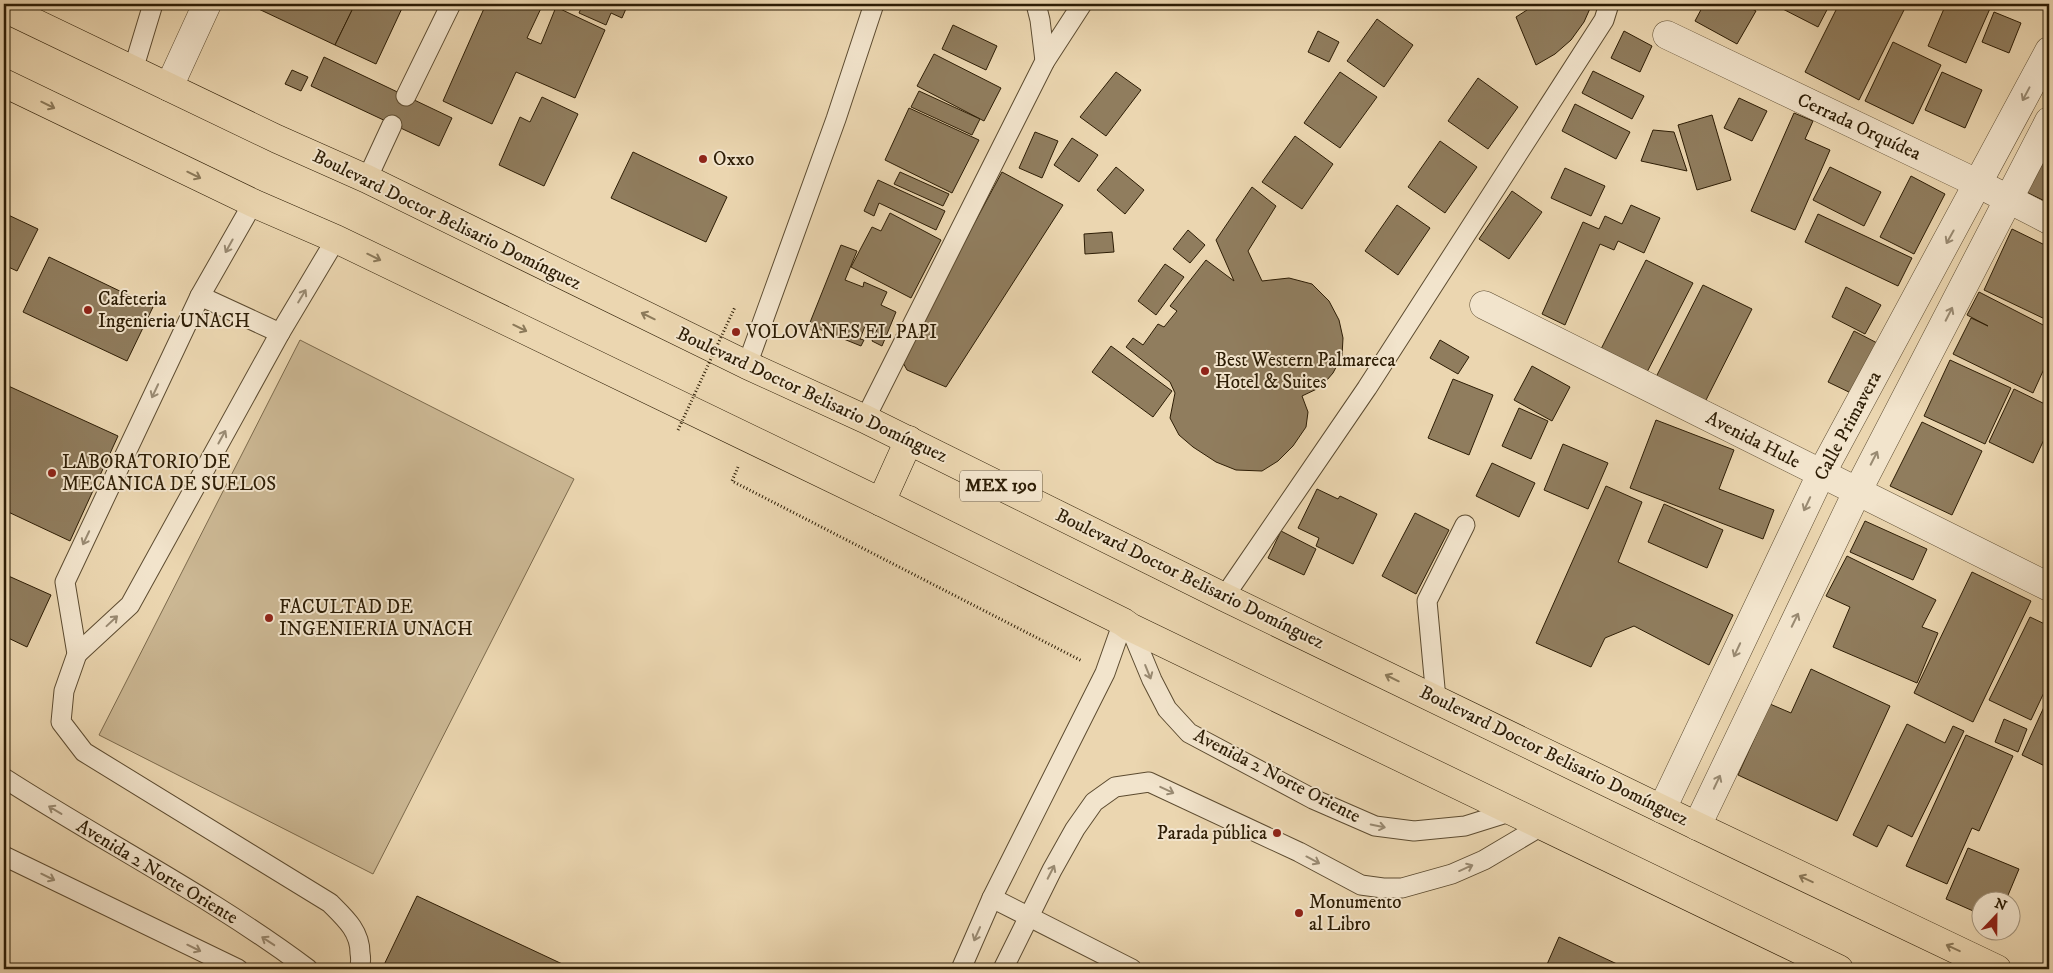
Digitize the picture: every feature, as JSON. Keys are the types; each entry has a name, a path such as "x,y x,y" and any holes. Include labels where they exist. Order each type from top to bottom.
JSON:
{"main road":[{"name":"Boulevard Doctor Belisario Domínguez","path":"4,8 367,180 747,365 909,440 1224,597 1997,969"},
{"path":"4,83 252,203 336,239 881,502 1126,624 1839,969"},
{"path":"881,502 909,440"}],"street":[{"path":"169,87 207,4"},
{"name":"Cerrada Orquídea","path":"1667,35 1979,184 2049,220"},
{"name":"Calle Primavera","path":"1662,808 1821,474 2049,51"},
{"name":"Calle Primavera","path":"1697,826 1857,492 2049,121"},
{"name":"Avenida Hule","path":"1484,306 2049,587"}],"lane":[{"path":"133,70 153,4"},
{"path":"406,96 450,4"},
{"path":"747,365 836,120 874,4"},
{"path":"1036,4 1045,60"},
{"path":"865,419 1045,60 1082,4"},
{"path":"1224,597 1367,388 1500,184 1604,20 1609,4"},
{"path":"367,180 392,124"},
{"path":"252,203 200,296 65,582 76,654 64,691 62,722 84,752 330,902 354,929 360,943 361,965 359,969"},
{"path":"76,654 130,605 280,333 336,239"},
{"path":"200,296 280,333"},
{"path":"1436,699 1427,601 1465,525"},
{"path":"961,969 992,898 1105,673 1126,624"},
{"name":"Avenida 2 Norte Oriente","path":"1126,624 1167,709 1189,733 1313,799 1375,826 1414,831 1465,826 1513,811"},
{"name":"Avenida 2 Norte Oriente","path":"4,778 204,898 308,969"},
{"path":"1003,969 1075,829 1094,802 1115,787 1149,782 1299,852 1361,885 1383,888 1402,888 1452,874 1484,860 1543,826"},
{"path":"4,856 238,969"},
{"path":"992,898 1132,969"}],"path":[{"path":"678,430 735,307"},
{"path":"732,481 1105,673"}],"shaded area":[{"path":"300,340 574,479 373,874 99,735"}],"building":[{"path":"248,4 355,4 335,45"},
{"path":"355,4 404,4 376,64 335,45"},
{"path":"486,4 543,4 527,38 541,44 556,7 605,30 575,98 516,72 492,124 443,101"},
{"path":"583,4 628,4 622,18 611,13 606,25 579,13"},
{"path":"1534,4 1592,4 1584,22 1571,40 1555,54 1536,65 1516,17"},
{"path":"1704,4 1743,4 1756,11 1737,44 1695,21"},
{"path":"1773,4 1830,4 1818,27"},
{"path":"1839,4 1907,4 1859,100 1805,72"},
{"path":"1946,4 1992,4 1966,63 1928,46"},
{"path":"1994,12 2021,23 2009,53 1982,42"},
{"path":"1377,19 1413,45 1384,87 1347,61"},
{"path":"953,25 997,46 986,70 942,49"},
{"path":"1318,31 1339,42 1329,62 1308,52"},
{"path":"1624,31 1652,46 1640,72 1611,58"},
{"path":"1893,42 1941,65 1913,124 1865,101"},
{"path":"934,54 1001,88 984,121 917,86"},
{"path":"324,57 452,118 439,146 311,86"},
{"path":"292,70 308,77 301,91 285,84"},
{"path":"1593,71 1644,96 1632,119 1582,93"},
{"path":"1116,72 1141,90 1106,136 1080,117"},
{"path":"1340,72 1377,97 1340,148 1304,123"},
{"path":"1942,72 1982,90 1965,128 1925,110"},
{"path":"1478,78 1518,107 1488,149 1448,121"},
{"path":"919,91 980,119 972,135 911,107"},
{"path":"542,97 578,114 544,186 499,165 520,117 530,122"},
{"path":"1739,98 1767,111 1752,141 1724,128"},
{"path":"1575,104 1630,132 1616,159 1562,131"},
{"path":"909,108 979,140 952,193 885,160"},
{"path":"1794,113 1813,121 1805,139 1830,150 1795,230 1751,211"},
{"path":"1712,115 1731,180 1697,190 1678,125"},
{"path":"1653,130 1674,132 1687,171 1641,161"},
{"path":"1035,132 1058,141 1042,178 1019,168"},
{"path":"1295,136 1333,164 1302,209 1262,182"},
{"path":"1072,138 1098,155 1079,182 1054,165"},
{"path":"2049,138 2049,203 2024,191"},
{"path":"1440,141 1477,167 1445,213 1408,187"},
{"path":"633,152 727,197 706,242 611,198"},
{"path":"1116,167 1144,190 1125,214 1097,190"},
{"path":"1830,167 1881,192 1864,226 1813,200"},
{"path":"1565,168 1605,186 1591,216 1551,198"},
{"path":"900,172 949,194 943,206 894,184"},
{"path":"1002,172 1063,205 946,387 907,370 901,359"},
{"path":"1911,176 1945,194 1914,254 1880,237"},
{"path":"878,180 945,211 936,230 879,203 874,216 864,211"},
{"path":"1252,187 1276,206 1248,251 1262,281 1289,278 1312,284 1329,301 1339,320 1343,338 1342,356 1333,373 1321,387 1302,396 1308,412 1306,427 1293,446 1278,461 1262,471 1236,470 1216,462 1179,435 1170,418 1175,393 1170,382 1126,347 1133,338 1143,345 1158,324 1164,327 1177,311 1170,306 1206,260 1234,281 1216,240"},
{"path":"1512,191 1542,212 1509,259 1479,239"},
{"path":"1397,205 1430,228 1398,275 1365,251"},
{"path":"1631,205 1660,218 1644,253 1618,241 1614,250 1600,244 1565,325 1542,314 1583,222 1599,229 1605,216 1622,224"},
{"path":"4,213 38,229 17,271 4,265"},
{"path":"890,213 941,240 911,298 851,267 872,227 881,231"},
{"path":"1818,214 1912,258 1898,286 1805,242"},
{"path":"2012,229 2049,247 2049,321 1984,290"},
{"path":"1188,230 1205,245 1190,263 1173,249"},
{"path":"1112,232 1114,252 1085,254 1084,234"},
{"path":"841,245 857,251 845,280 863,287 864,282 887,292 881,305 896,312 882,346 872,341 878,327 870,324 865,326 860,339 864,340 861,346 809,325"},
{"name":"Cafeteria Ingenieria UNACH","path":"49,257 153,307 127,361 23,312"},
{"path":"1646,260 1693,283 1646,374 1600,351"},
{"path":"1165,264 1184,277 1156,315 1138,301"},
{"path":"1703,285 1752,309 1704,404 1655,379"},
{"path":"1846,287 1881,305 1865,334 1832,317"},
{"path":"1979,292 2049,328 2049,358 2033,393 1953,354 1971,318 1988,326 1967,315"},
{"path":"1854,331 1879,344 1853,394 1828,382"},
{"path":"1440,340 1469,357 1458,374 1430,358"},
{"path":"1111,346 1172,391 1153,417 1092,372"},
{"path":"1950,360 2011,388 1985,444 1924,416"},
{"path":"1532,366 1570,387 1552,421 1514,400"},
{"path":"1453,379 1493,395 1469,455 1428,438"},
{"name":"LABORATORIO DE MECANICA DE SUELOS","path":"4,384 118,436 70,541 4,510"},
{"path":"2014,389 2049,406 2049,429 2033,463 1989,442"},
{"path":"1519,408 1548,421 1531,459 1502,446"},
{"path":"1656,420 1734,450 1719,489 1774,510 1763,539 1630,488"},
{"path":"1922,422 1982,451 1952,515 1890,486"},
{"path":"1563,444 1608,463 1588,509 1544,490"},
{"path":"1492,463 1535,483 1519,517 1476,496"},
{"path":"1606,486 1642,502 1618,562 1733,615 1709,665 1634,626 1605,638 1591,667 1536,643"},
{"path":"1317,489 1338,499 1340,496 1377,514 1353,564 1316,546 1319,538 1298,528"},
{"path":"1664,504 1723,530 1707,568 1648,542"},
{"path":"1415,513 1449,530 1416,594 1382,576"},
{"path":"1865,521 1927,549 1913,580 1850,552"},
{"path":"1281,531 1316,549 1304,575 1268,558"},
{"path":"1847,556 1936,600 1922,627 1938,633 1917,683 1833,647 1850,607 1826,596"},
{"path":"1972,572 2031,601 1973,722 1914,693"},
{"path":"4,574 51,595 27,647 4,636"},
{"path":"2030,617 2049,626 2049,682 2031,720 1989,700"},
{"path":"4,646 9,648 4,659"},
{"path":"1811,669 1890,706 1837,821 1738,775 1770,704 1791,713"},
{"path":"2049,696 2049,768 2022,755"},
{"path":"2004,719 2027,729 2018,752 1995,742"},
{"path":"1907,724 1945,743 1953,726 1964,731 1912,837 1888,825 1877,847 1853,835"},
{"path":"1966,735 2013,756 1979,831 1972,828 1947,884 1906,866"},
{"path":"1968,848 2019,869 2010,890 1970,890 1970,910 1946,899"},
{"path":"417,896 573,969 382,969"},
{"path":"1559,937 1617,964 1615,969 1545,969"}],"place":[{"name":"Oxxo","path":"703,159"},
{"name":"Cafeteria Ingenieria UNACH","path":"88,310"},
{"name":"VOLOVANES EL PAPI","path":"736,332"},
{"name":"Best Western Palmareca Hotel & Suites","path":"1205,371"},
{"name":"LABORATORIO DE MECANICA DE SUELOS","path":"52,473"},
{"name":"FACULTAD DE INGENIERIA UNACH","path":"269,618"},
{"name":"Parada pública","path":"1277,833"},
{"name":"Monumento al Libro","path":"1299,913"}]}
